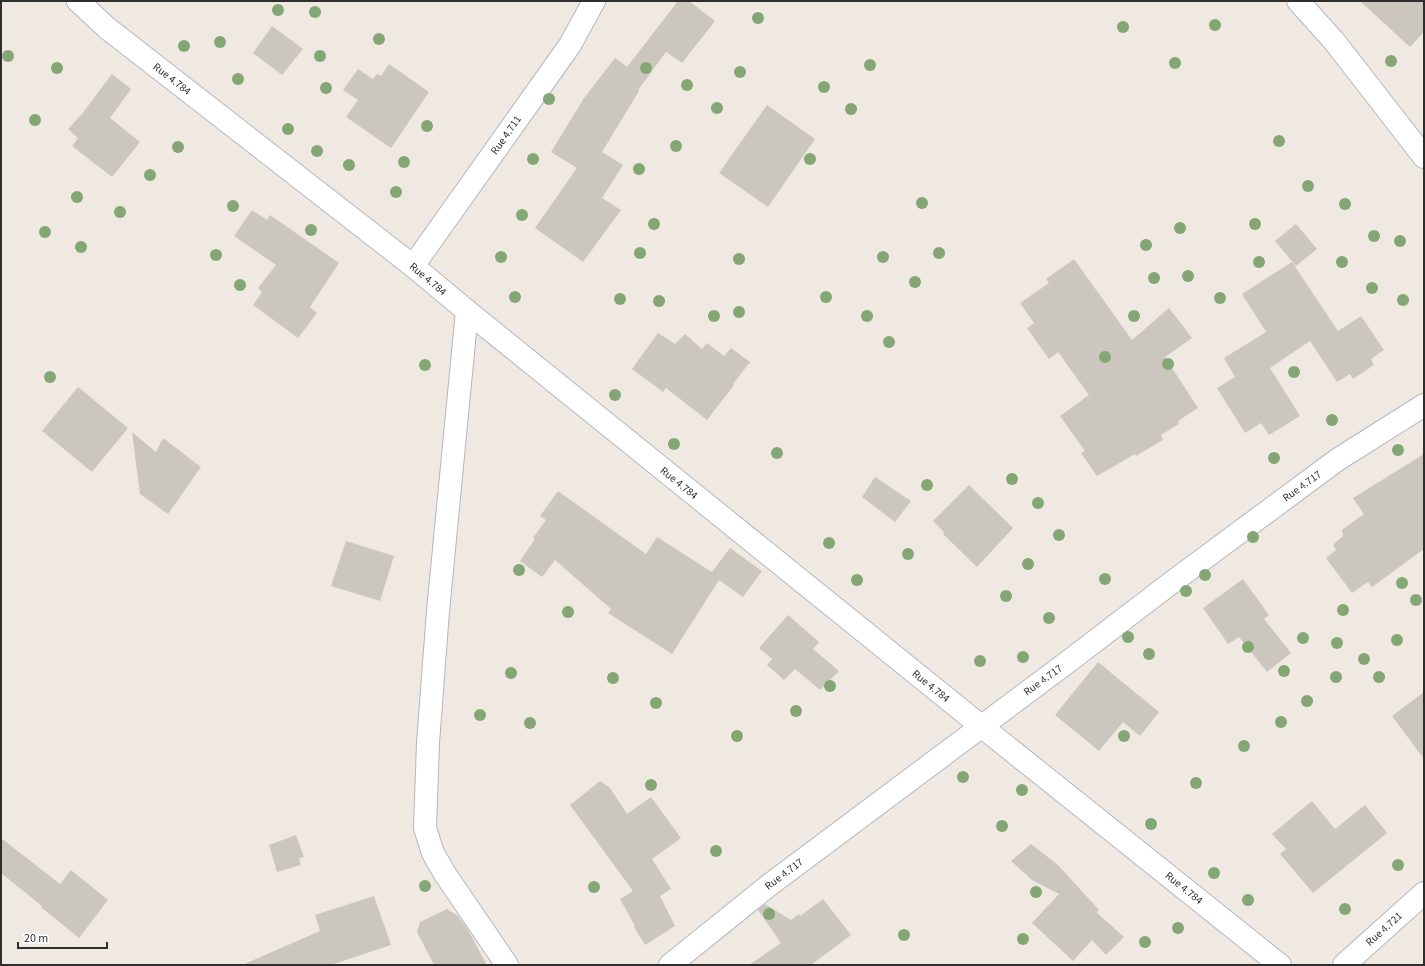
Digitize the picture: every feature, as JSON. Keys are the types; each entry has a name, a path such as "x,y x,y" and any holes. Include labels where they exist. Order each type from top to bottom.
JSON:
{"street":[{"name":"Rue 4.784","path":"78,1 113,33 413,266 981,726 1280,965"},
{"name":"Rue 4.711","path":"413,266 570,45 594,1"},
{"path":"1298,1 1334,41 1424,157"},
{"path":"467,311 438,612 428,743 426,828 433,853 445,874 507,965"},
{"name":"Rue 4.717","path":"670,965 768,886 1171,583 1337,460 1424,405"},
{"name":"Rue 4.721","path":"1344,965 1424,893"}],"building":[{"path":"678,1 689,1 715,21 682,63 666,52 638,90 639,91 602,152 623,165 602,198 621,210 583,262 535,228 577,168 551,152 584,98 615,58 627,67"},
{"path":"1360,1 1424,1 1424,32 1410,47"},
{"path":"272,26 303,49 282,75 253,53"},
{"path":"389,64 429,92 391,148 346,117 358,100 343,90 358,69 373,79 377,74 381,76"},
{"path":"112,74 131,89 110,118 140,142 112,177 72,146 78,138 68,129 82,114"},
{"path":"767,105 815,139 768,207 719,173"},
{"path":"252,210 267,220 270,215 339,263 310,307 317,313 298,338 253,305 262,292 258,288 276,265 234,236"},
{"path":"1296,224 1317,249 1296,266 1275,241"},
{"path":"1074,259 1132,340 1169,308 1192,338 1165,357 1198,408 1178,421 1179,424 1161,435 1163,440 1097,476 1081,453 1085,451 1060,416 1089,395 1058,352 1049,359 1027,328 1034,323 1020,303 1049,283 1046,279"},
{"path":"1292,262 1338,331 1361,316 1384,350 1371,359 1374,365 1353,379 1350,374 1337,382 1310,341 1270,368 1300,416 1269,435 1261,423 1245,433 1217,388 1235,377 1224,358 1266,332 1242,294"},
{"path":"658,333 675,344 685,334 702,349 707,343 724,356 731,348 750,362 707,420 666,388 663,392 632,369"},
{"path":"78,387 128,428 92,472 42,431"},
{"path":"132,432 156,452 163,438 201,467 168,514 140,494"},
{"path":"1424,454 1424,549 1372,587 1368,582 1352,593 1326,558 1336,550 1333,545 1343,536 1342,530 1364,514 1353,498"},
{"path":"875,477 911,501 895,522 862,497"},
{"path":"969,485 1013,528 977,567 943,534 944,532 933,521"},
{"path":"558,491 646,554 657,537 712,572 730,548 762,571 743,597 719,580 672,654 608,613 611,609 555,560 542,577 520,561 535,539 533,538 546,520 540,516"},
{"path":"346,541 394,556 380,601 331,586"},
{"path":"1243,579 1269,615 1264,619 1291,653 1267,672 1239,637 1228,644 1203,608"},
{"path":"788,615 819,642 813,649 839,671 820,690 795,669 784,680 767,665 772,659 759,648"},
{"path":"1098,662 1159,712 1140,736 1123,722 1099,751 1055,715"},
{"path":"1424,692 1424,759 1392,716"},
{"path":"600,781 610,788 627,814 651,797 681,838 652,859 671,889 660,896 675,926 645,945 620,899 633,891 570,805"},
{"path":"1312,801 1335,829 1365,805 1387,833 1313,893 1280,854 1286,849 1272,834"},
{"path":"296,835 304,857 299,858 301,865 277,872 269,845"},
{"path":"1,838 60,884 71,870 108,900 79,938 1,873"},
{"path":"1031,844 1058,865 1099,910 1097,912 1095,911 1124,937 1106,955 1092,940 1073,961 1032,923 1059,894 1032,880 1011,861"},
{"path":"374,896 391,945 331,965 242,965 320,931 315,915"},
{"path":"823,899 851,935 811,965 749,965 781,943 758,910 765,904 791,920 799,914 800,916"},
{"path":"447,909 458,916 468,930 487,965 434,965 417,932 420,922"}]}
